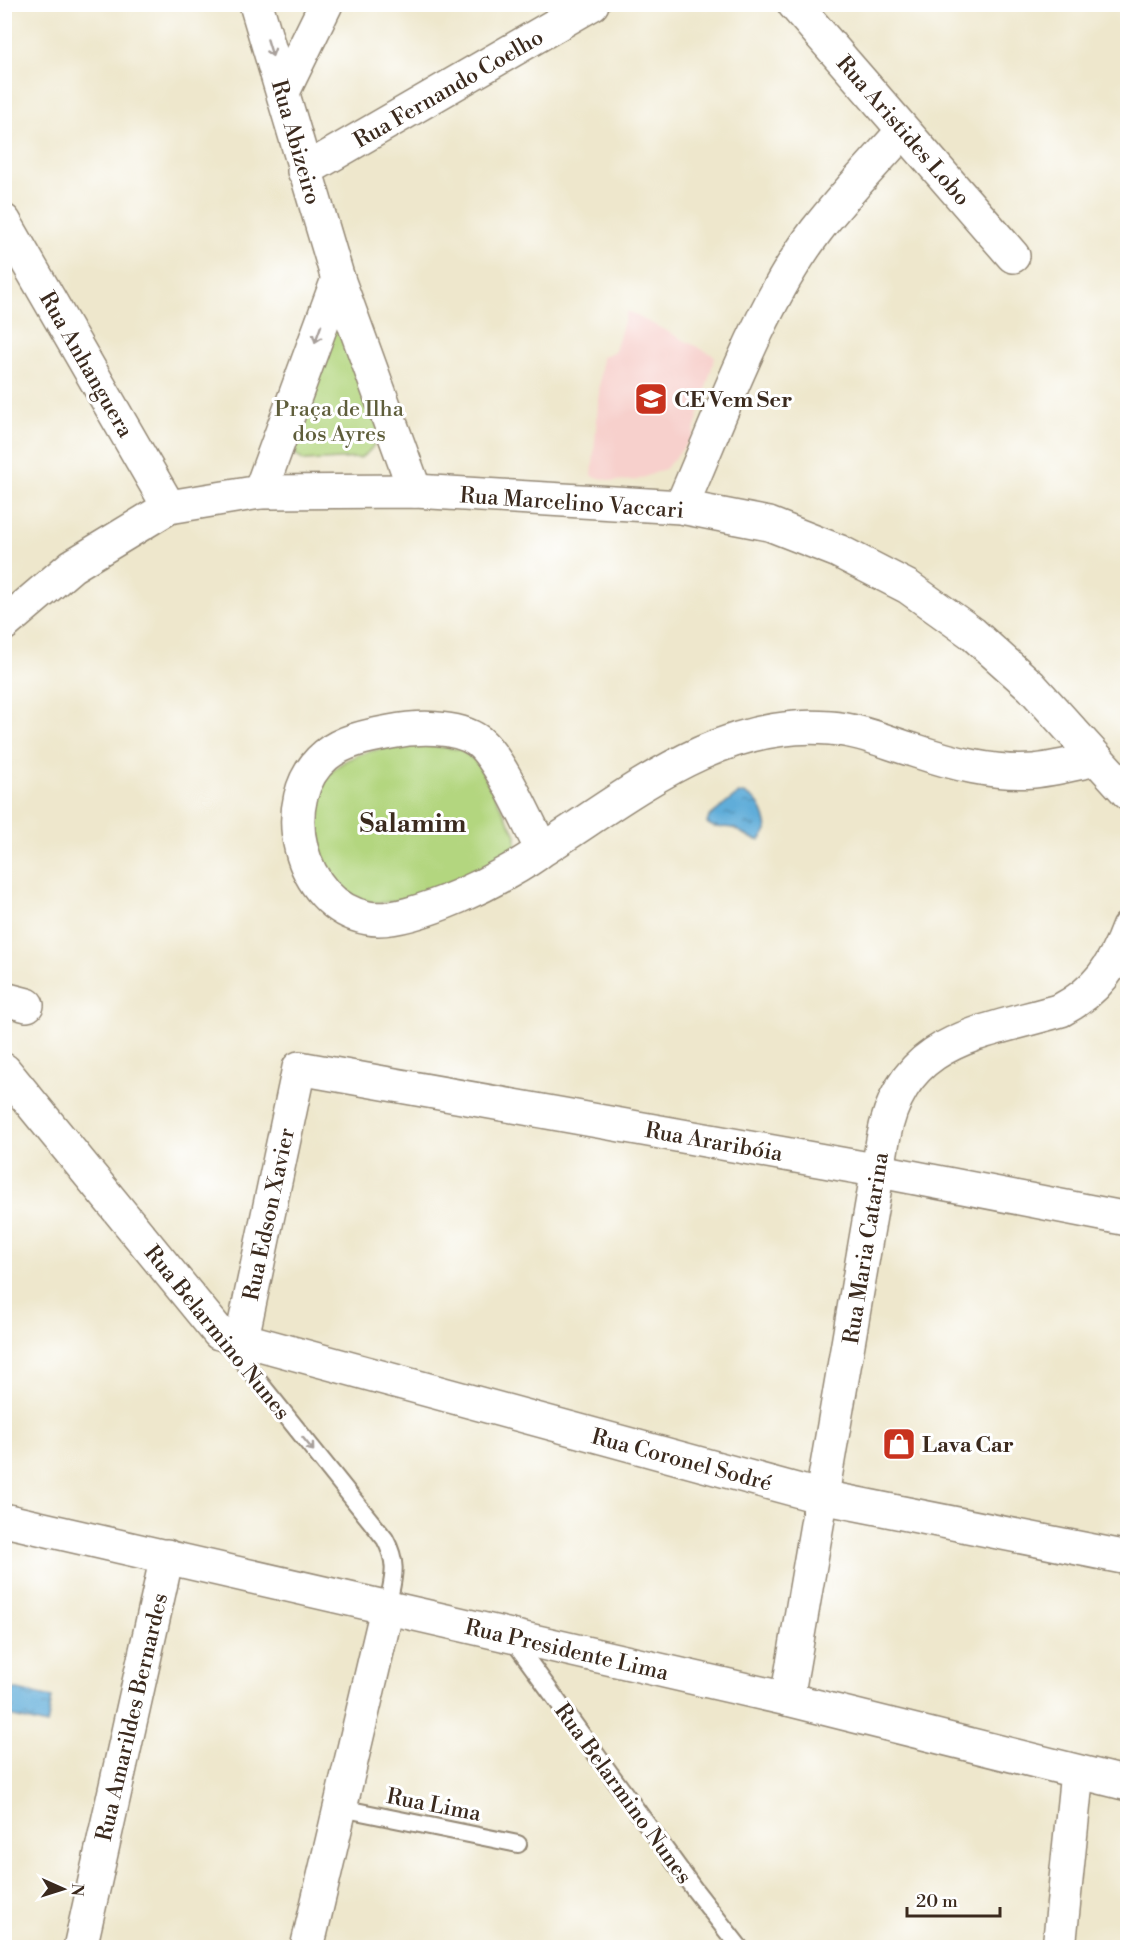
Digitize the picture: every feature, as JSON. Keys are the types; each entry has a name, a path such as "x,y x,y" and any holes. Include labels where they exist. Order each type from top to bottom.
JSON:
{"street":[{"name":"Rua Abizeiro","path":"256,4 338,279 415,491"},
{"path":"283,92 326,4"},
{"name":"Rua Fernando Coelho","path":"304,171 592,4"},
{"name":"Rua Aristides Lobo","path":"796,5 1013,256"},
{"path":"681,507 752,345 783,283 815,232 903,131"},
{"name":"Rua Anhanguera","path":"4,221 169,507"},
{"path":"260,492 338,279"},
{"name":"Rua Marcelino Vaccari","path":"4,624 72,566 169,507 260,492 415,491 681,507 769,524 838,551 908,587 972,633 1022,679 1128,793"},
{"path":"542,850 488,751 477,741 458,733 401,730 369,735 338,747 316,765 306,781 300,799 298,821 300,843 307,867 320,888 341,909 370,919 399,916 454,898 522,865 542,850 694,755 740,738 775,730 802,727 850,731 958,763 1000,771 1037,771 1097,759"},
{"name":"Rua Maria Catarina","path":"787,1699 880,1171 883,1140 891,1106 908,1076 921,1062 953,1042 1061,1010 1077,1002 1092,990 1109,970 1128,928"},
{"name":"Rua Araribóia","path":"299,1068 880,1171 1128,1219"},
{"name":"Rua Edson Xavier","path":"230,1335 299,1068"},
{"name":"Rua Belarmino Nunes","path":"4,1070 230,1335"},
{"name":"Rua Coronel Sodré","path":"230,1335 822,1497 1128,1558"},
{"name":"Rua Presidente Lima","path":"4,1520 787,1699 1128,1784"},
{"name":"Rua Amarildes Bernardes","path":"80,1947 167,1556"},
{"path":"307,1947 387,1609"},
{"path":"1059,1947 1077,1772"}],"lane":[{"name":"Rua Belarmino Nunes","path":"230,1335 385,1539 394,1556 395,1566 387,1609"},
{"name":"Rua Belarmino Nunes","path":"511,1636 694,1890 740,1947"},
{"name":"Rua Lima","path":"341,1808 518,1844"}],"shaded area":[{"name":"CE Vem Ser","path":"627,311 715,356 692,438 665,469 637,480 613,481 592,476 602,357 615,351"}],"green space":[{"name":"Praça de Ilha dos Ayres","path":"338,307 379,428 378,433 371,449 360,458 304,461 296,455 294,442"},
{"path":"426,745 459,749 476,761 516,835 516,849 445,884 403,899 371,902 352,894 336,881 324,864 317,843 314,822 316,801 324,782 338,766 357,755 391,747"}],"water":[{"path":"738,794 745,794 755,801 765,818 767,831 760,840 753,839 736,829 716,827 707,823 709,817"},
{"path":"5,1687 52,1698 47,1725 5,1715"}],"place":[{"name":"CE Vem Ser","path":"651,399"},
{"name":"Lava Car","path":"899,1444"}],"district":[{"name":"Salamim","path":"413,823"}]}
